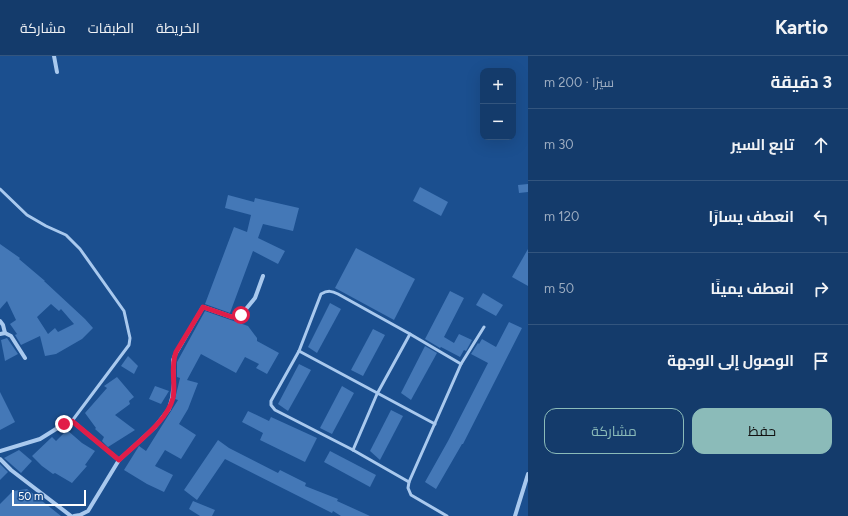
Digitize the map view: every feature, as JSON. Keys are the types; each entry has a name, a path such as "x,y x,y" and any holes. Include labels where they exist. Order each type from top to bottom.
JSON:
{"street":[{"path":"54,56 57,72"},
{"path":"74,516 88,511 119,460 155,427 168,409 172,398 174,383 173,360 176,352 203,307 232,317 241,315 255,298 263,276"},
{"path":"0,321 3,325 2,333 11,336 25,358"},
{"path":"0,451 40,439 64,424 72,421 119,460"},
{"path":"0,459 11,470 71,516"},
{"path":"515,516 528,474"},
{"path":"88,511 91,516"}],"lane":[{"path":"0,190 27,215 46,226 58,230 73,242 80,249 124,311 130,338 129,345 72,421"},
{"path":"409,482 273,408 271,401 299,351 321,294 325,291 331,291 461,364"},
{"path":"447,516 411,495 408,488 409,482 461,364 484,327"},
{"path":"352,450 377,394 410,334"},
{"path":"299,351 434,424"}],"building":[{"path":"528,184 528,192 519,193 518,185"},
{"path":"420,187 448,202 441,216 413,201"},
{"path":"228,195 254,202 255,198 299,208 293,231 263,224 258,238 285,251 278,264 253,251 230,313 205,304 234,227 247,232 251,215 225,208"},
{"path":"0,244 20,258 19,259 45,281 93,328 82,339 56,354 45,356 40,336 21,345 15,335 17,334 10,324 16,320 7,301 0,309","holes":["51,304 59,311 61,309 74,324 58,332 55,328 48,334 37,317"]},
{"path":"356,248 415,279 394,320 335,288"},
{"path":"528,249 528,286 512,277"},
{"path":"450,291 464,298 444,337 454,343 459,334 472,340 466,351 464,350 460,357 425,339"},
{"path":"483,293 503,305 496,316 476,305"},
{"path":"330,303 341,309 317,353 308,347"},
{"path":"205,311 248,326 257,338 257,341 279,353 267,374 256,368 259,364 245,357 236,373 201,354 187,380 198,383 188,409 179,424 196,435 181,459 165,450 155,466 173,475 164,492 124,470 139,446 146,451 178,400 175,399 180,378 177,377 177,362"},
{"path":"509,322 522,328 463,444 436,489 425,482 488,363 471,354 482,339 496,347"},
{"path":"373,329 385,335 363,376 351,370"},
{"path":"7,338 18,354 5,361 1,340"},
{"path":"425,346 437,353 411,400 401,393"},
{"path":"128,356 138,366 134,374 121,366"},
{"path":"299,364 311,370 288,411 278,404"},
{"path":"117,377 134,397 129,401 130,404 115,415 135,430 108,447 102,441 104,437 95,429 96,428 85,413 107,388 104,386"},
{"path":"155,386 169,391 161,404 149,399"},
{"path":"342,386 354,393 332,434 320,428"},
{"path":"0,392 15,422 0,430"},
{"path":"391,410 403,416 380,460 370,451"},
{"path":"248,411 269,421 271,417 317,438 305,462 260,440 263,433 242,422"},
{"path":"67,430 82,443 95,451 85,465 87,466 72,483 55,473 53,474 32,456 52,437 56,441"},
{"path":"218,440 229,448 278,473 280,470 306,483 305,486 338,499 337,501 370,516 341,516 333,511 332,513 225,459 197,500 184,490"},
{"path":"19,450 32,461 21,473 4,458"},
{"path":"330,451 376,475 370,487 324,462"},
{"path":"0,464 8,472 0,480"},
{"path":"27,489 61,516 0,516 0,504 13,491"},
{"path":"193,501 215,510 212,516 200,516 189,509"}],"route":[{"path":"64,424 72,421 119,460 155,427 168,409 172,398 174,383 173,360 176,352 203,307 232,317 241,315"}]}
